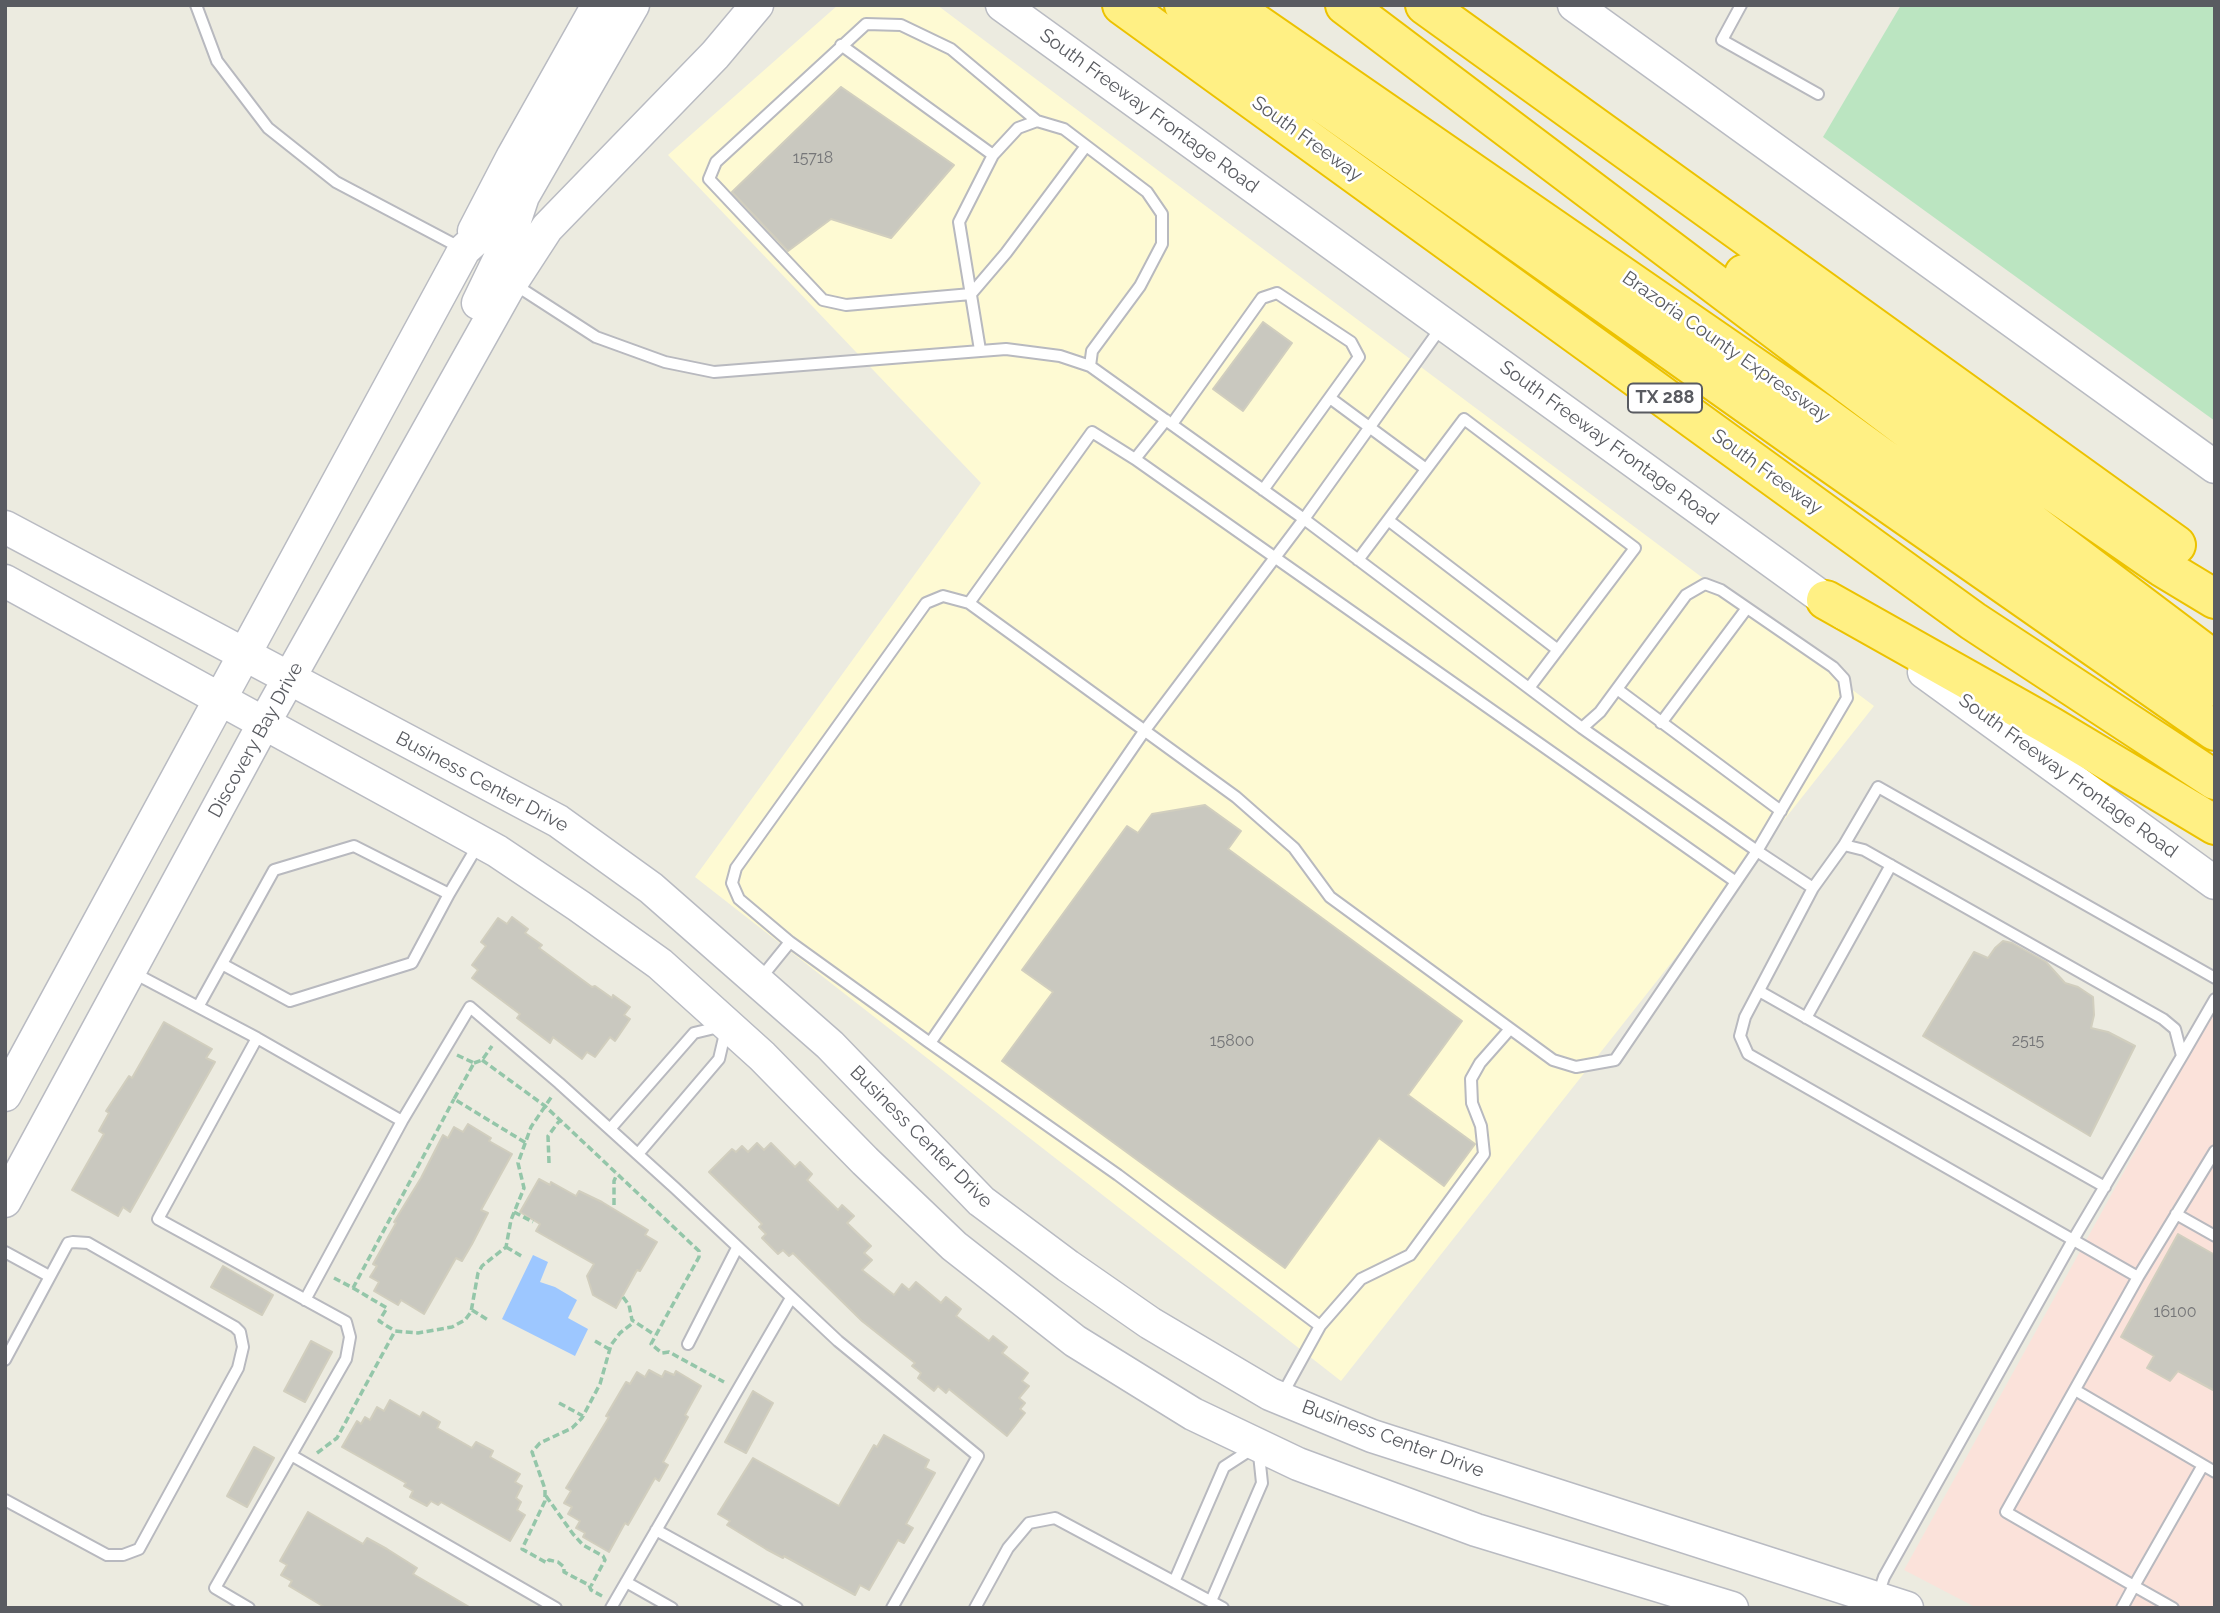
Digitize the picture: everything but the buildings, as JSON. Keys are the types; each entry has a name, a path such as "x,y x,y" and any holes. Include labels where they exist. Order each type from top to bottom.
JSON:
{"highway":[{"name":"South Freeway","path":"1122,5 1973,621 2215,780"},
{"path":"1184,5 1802,443 2215,731"},
{"name":"Brazoria County Expressway","path":"1229,5 1811,406 2215,699"},
{"name":"Brazoria County Expressway","path":"1345,5 2215,661"},
{"path":"1385,5 1658,212 1862,359 2162,567 2215,599"},
{"path":"1425,5 2215,573"},
{"path":"1826,600 2050,726 2215,825"}],"street":[{"path":"5,1095 246,654 513,156 598,5"},
{"path":"330,609 375,489 485,290 508,241 523,196 633,5"},
{"name":"Discovery Bay Drive","path":"5,1201 264,723 512,282 547,228 715,55 757,5"},
{"name":"South Freeway Frontage Road","path":"1002,5 2215,883"},
{"path":"1574,5 2215,467"},
{"path":"464,250 523,196"},
{"name":"Business Center Drive","path":"5,527 558,821 651,888 830,1045 981,1201 1150,1323 1281,1398 1372,1436 1907,1608"},
{"path":"5,581 480,841 579,905 660,964 762,1056 954,1246 1075,1341 1193,1414 1298,1464 1476,1530 1732,1608"},
{"path":"727,1025 758,981"},
{"path":"1258,1445 1281,1398"}],"lane":[{"path":"196,5 217,61 268,128 336,182 464,250"},
{"path":"1741,5 1722,40 1818,94"},
{"path":"1086,146 1006,253 971,294 846,305 823,300 709,179 716,162 866,24 901,25 951,49 1037,121 1064,130 1086,146 1147,192 1162,214 1162,244 1140,286 1092,351 1090,366"},
{"path":"841,45 993,155"},
{"path":"980,350 959,222 993,155 1018,128 1037,121"},
{"path":"512,282 596,337 665,362 714,372 1006,349 1060,356 1090,366 1304,519 1582,728 1814,888"},
{"path":"1135,459 1169,422 1262,298 1277,293 1351,342 1359,357 1263,490"},
{"path":"930,1043 1145,730 1276,558 1443,324"},
{"path":"1330,398 1426,469"},
{"path":"1358,560 1464,419 1635,548 1529,688"},
{"path":"969,603 1092,432 1135,459 1736,883"},
{"path":"1388,520 1558,650"},
{"path":"1320,1326 1118,1175 790,942 739,899 732,883 736,868 926,603 943,596 969,603 1236,797 1294,848 1330,897 1553,1060 1576,1067 1615,1060 1757,851 1847,698 1844,679 1833,667 1721,590 1705,583 1686,595 1600,712 1582,728"},
{"path":"1661,723 1747,608"},
{"path":"1617,689 1780,811"},
{"path":"2138,1277 1748,1054 1740,1036 1745,1017 1814,888 1844,845 1878,787 2215,978"},
{"path":"222,964 290,1001 412,963 480,841"},
{"path":"1844,845 1864,850 2163,1019 2175,1029 2182,1056"},
{"path":"198,1007 274,870 354,846 449,894"},
{"path":"1806,1018 1891,865"},
{"path":"758,981 790,942"},
{"path":"130,971 257,1038 402,1121"},
{"path":"1759,991 2105,1186"},
{"path":"1877,1598 1884,1577 2073,1240 2215,999"},
{"path":"305,1300 402,1121 470,1007 638,1154 838,1341 978,1456 892,1608"},
{"path":"610,1129 694,1032 727,1025 719,1059 638,1154"},
{"path":"1281,1398 1320,1326 1361,1279 1410,1255 1484,1154 1481,1126 1472,1103 1471,1079 1480,1063 1510,1029"},
{"path":"249,1608 215,1588 345,1359 350,1337 346,1322 158,1219 257,1038"},
{"path":"2173,1608 2006,1511 2138,1277 2215,1151"},
{"path":"2176,1214 2215,1236"},
{"path":"5,1360 68,1243 88,1243 234,1327 240,1332 242,1340 242,1357 238,1368 143,1546 136,1551 123,1555 107,1555 5,1500"},
{"path":"688,1344 737,1248"},
{"path":"5,1252 49,1276"},
{"path":"612,1605 791,1298"},
{"path":"2075,1390 2215,1472"},
{"path":"1174,1582 1224,1467 1258,1445 1262,1483 1210,1601"},
{"path":"291,1455 556,1608"},
{"path":"2122,1608 2203,1465"},
{"path":"975,1608 1008,1548 1029,1523 1055,1518 1223,1608"},
{"path":"656,1530 797,1608"},
{"path":"626,1582 672,1608"}],"path":[{"path":"353,1288 474,1063 482,1060 501,1034"},
{"path":"444,1049 474,1063"},
{"path":"482,1060 545,1106 699,1251 699,1257 651,1344 662,1353 669,1352 737,1390"},
{"path":"320,1271 387,1308 379,1321 395,1331 418,1333 452,1327 465,1320 472,1310 478,1273 482,1266 506,1247 514,1212 524,1188 518,1163 530,1127 559,1083"},
{"path":"454,1099 526,1143"},
{"path":"549,1163 548,1136 560,1120"},
{"path":"614,1205 614,1181 617,1174"},
{"path":"514,1212 533,1222"},
{"path":"506,1247 523,1257"},
{"path":"623,1297 629,1305 634,1322 655,1335"},
{"path":"472,1310 488,1320"},
{"path":"590,1588 606,1560 583,1545 545,1495 532,1452 540,1443 572,1428 583,1416 600,1384 609,1349 620,1333 634,1322"},
{"path":"304,1463 337,1438 395,1331"},
{"path":"595,1341 609,1349"},
{"path":"559,1403 583,1416"},
{"path":"545,1495 522,1549 547,1563 549,1560 558,1562 564,1567 564,1572 612,1605"}],"shaded area":[{"path":"838,5 937,5 1874,706 1341,1381 695,877 981,483 668,155"},
{"path":"2215,1007 2215,1608 1977,1608 1904,1570"}],"green space":[{"path":"1901,5 2215,5 2215,421 1823,137"}],"water":[{"path":"533,1255 548,1262 540,1282 577,1300 568,1318 588,1329 575,1356 502,1319"}]}
